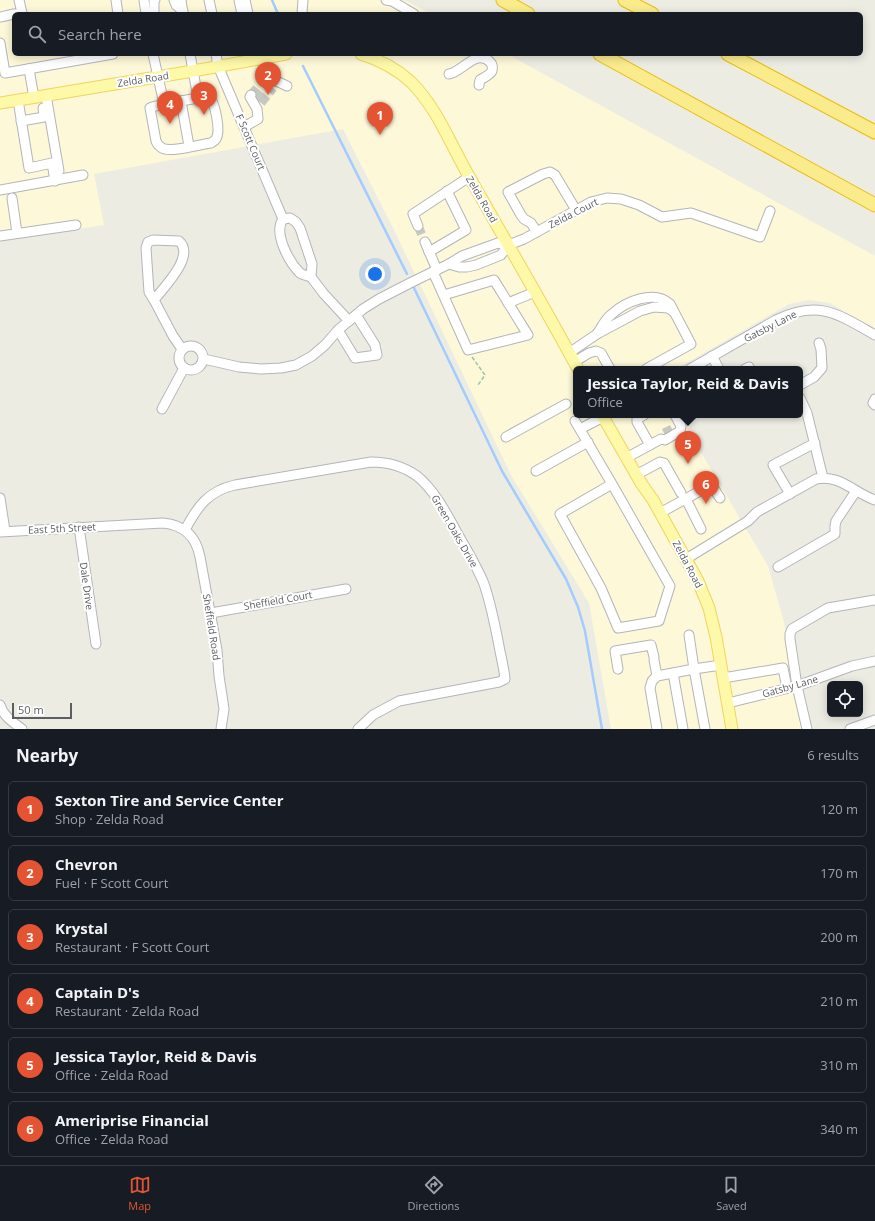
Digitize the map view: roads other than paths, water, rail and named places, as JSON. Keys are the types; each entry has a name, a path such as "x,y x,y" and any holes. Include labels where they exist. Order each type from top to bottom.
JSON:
{"highway":[{"path":"503,0 524,12"},
{"path":"625,0 648,12"},
{"path":"604,56 875,205"},
{"path":"732,56 875,132"}],"main road":[{"name":"Zelda Road","path":"0,103 193,71 252,57 265,58 276,56"},
{"name":"Zelda Road","path":"367,56 390,66 410,82 433,109 469,177 574,361"},
{"name":"Zelda Road","path":"605,418 626,458 660,513 698,581 709,608 721,664 732,729"}],"street":[{"path":"19,0 22,12"},
{"path":"116,0 118,12"},
{"path":"144,0 146,12"},
{"path":"154,12 155,0"},
{"path":"174,0 176,5 183,12"},
{"path":"181,0 183,12"},
{"path":"204,0 207,12"},
{"path":"209,0 212,12"},
{"path":"239,0 242,12"},
{"path":"245,0 248,12"},
{"path":"302,12 303,0"},
{"path":"386,0 392,1 411,12"},
{"path":"0,17 12,15"},
{"path":"0,43 2,73 102,56"},
{"path":"154,56 164,104"},
{"path":"190,56 198,98"},
{"name":"F Scott Court","path":"216,56 218,66 283,218 280,222 279,230 291,263 301,274 311,277 324,294 352,318 375,345 377,354 355,358 338,330"},
{"path":"265,58 270,82 287,86"},
{"path":"449,74 454,73 477,58 485,58 492,65 492,69 491,72 480,80 479,84"},
{"path":"29,69 40,96 58,181"},
{"path":"21,121 44,117 40,96"},
{"path":"209,97 212,99 216,112 218,134 216,139 211,142 170,150 163,149 156,141 150,108 198,98 209,97"},
{"path":"18,100 29,168 52,163 58,181"},
{"path":"181,101 189,146"},
{"path":"244,127 258,118 256,102"},
{"path":"537,232 531,223 524,219 521,215 508,192 546,172 550,172 555,175 576,210"},
{"path":"0,190 58,181 83,175"},
{"path":"418,226 413,214 469,177"},
{"path":"429,252 466,230 447,191"},
{"path":"12,198 17,233"},
{"name":"Zelda Court","path":"508,245 524,239 591,202 602,198 614,198 630,201 662,217 691,213 760,237 770,211"},
{"path":"283,218 290,218 296,222 300,228 312,264 311,277"},
{"path":"0,236 76,224"},
{"path":"154,300 180,265 184,250 183,245 179,241 153,240 147,244 149,292 173,336 182,349"},
{"path":"425,242 444,295 468,350 528,335 494,280 444,295"},
{"path":"204,359 239,367 261,369 289,367 305,361 325,345 338,330 352,318 379,299 462,256 498,243 508,245 501,255 476,265 459,267 449,264"},
{"path":"508,303 535,292"},
{"path":"574,361 597,334 647,308 668,308 674,312 691,344 651,366"},
{"name":"Gatsby Lane","path":"695,366 782,317 800,311 821,310 831,312 875,335"},
{"path":"803,384 814,378 822,368 821,348 819,343"},
{"path":"190,346 198,347 203,353 204,359 202,366 190,370 184,368 179,360 179,356 182,349 190,346"},
{"path":"574,361 594,351 600,353 608,366"},
{"path":"712,356 717,366"},
{"path":"162,409 184,368"},
{"path":"875,399 872,403 875,405"},
{"path":"506,437 566,404"},
{"path":"803,404 807,413 815,442 823,478"},
{"path":"598,418 577,425 588,442 612,484 670,586 659,621 618,628 601,588 560,514 612,484"},
{"path":"639,418 636,422 650,445"},
{"path":"626,458 681,426 677,418"},
{"path":"536,471 588,442"},
{"path":"790,494 773,465 815,442"},
{"name":"Green Oaks Drive","path":"185,530 205,499 220,489 235,486 371,462 385,463 401,468 416,475 427,485 450,520 477,568 484,584 497,634 505,679 498,682 399,701 373,715 358,729"},
{"path":"636,475 660,462 664,463 684,496 701,529"},
{"path":"686,559 748,521 758,512 816,479 823,478 838,480 875,500"},
{"path":"660,513 684,496 709,486 713,487 720,498"},
{"path":"778,567 835,534 836,521 856,491"},
{"path":"0,498 2,531"},
{"name":"East 5th Street","path":"2,531 163,522 175,525 185,530"},
{"name":"Dale Drive","path":"78,527 96,644"},
{"name":"Sheffield Road","path":"185,530 194,540 198,548 211,613 224,709 222,729"},
{"name":"Sheffield Court","path":"211,613 346,589"},
{"path":"807,729 797,686 790,639 792,629 828,608 875,600"},
{"path":"689,635 705,729"},
{"path":"618,670 615,651 651,644 657,676"},
{"name":"Gatsby Lane","path":"728,703 797,686 852,666 875,661"},
{"path":"657,729 650,688 652,681 657,676 721,664"},
{"path":"723,678 783,668 787,688"},
{"path":"673,673 683,729"},
{"path":"0,705 4,713 12,722 22,729"},
{"path":"850,729 875,720"}],"waterway":[{"path":"272,0 277,12"},
{"path":"303,66 407,274"},
{"path":"414,288 502,471 566,579 578,607 585,631 602,729"}],"tunnel":[{"path":"251,95 263,81"},
{"path":"256,99 268,84"},
{"path":"261,103 273,88"},
{"path":"418,226 425,242"},
{"path":"664,433 672,429"}],"place":[{"name":"Chevron","path":"268,95"},
{"name":"Krystal","path":"204,115"},
{"name":"Captain D's","path":"170,124"},
{"name":"Sexton Tire and Service Center","path":"380,135"},
{"name":"Jessica Taylor, Reid & Davis","path":"688,464"},
{"name":"Ameriprise Financial","path":"706,504"}]}
